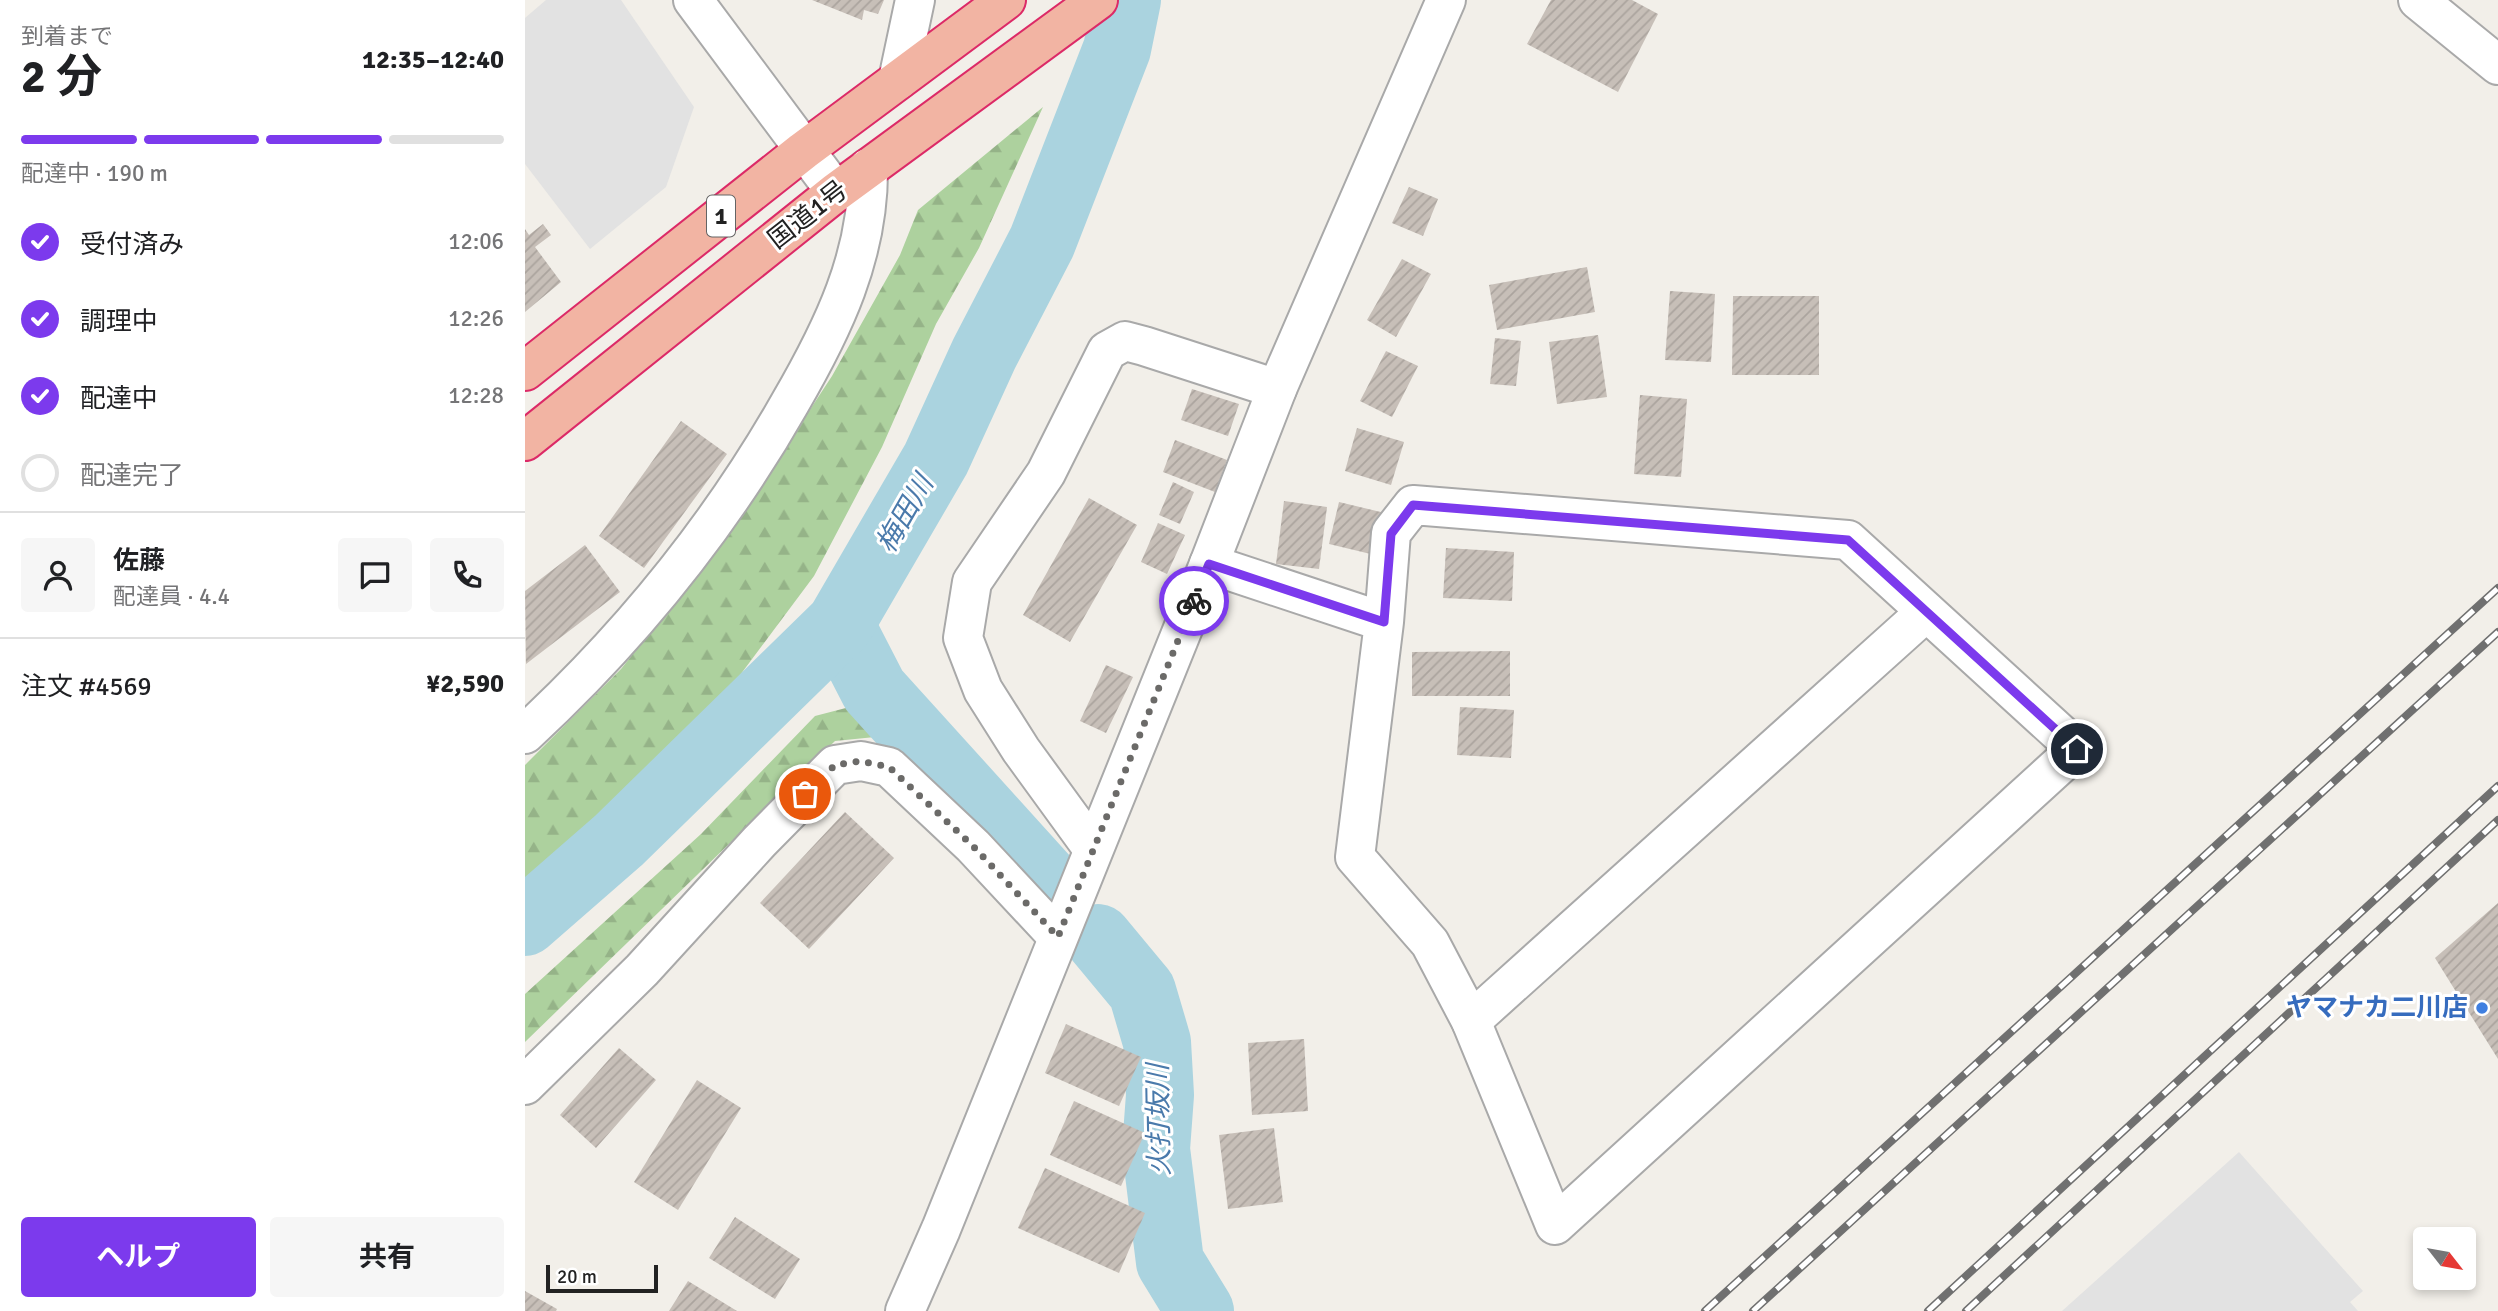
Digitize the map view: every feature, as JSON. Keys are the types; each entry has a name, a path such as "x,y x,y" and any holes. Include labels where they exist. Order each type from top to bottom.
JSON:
{"highway":[{"name":"国道1号","path":"525,371 803,150 1006,0"},
{"name":"国道1号","path":"525,441 836,192 1098,0"}],"street":[{"path":"693,0 836,192"},
{"path":"909,73 915,0"},
{"path":"905,1311 941,1229 1277,389 1446,0"},
{"path":"2429,3 2498,65"},
{"path":"525,734 592,668 673,576 731,498 777,426 825,341 845,295 862,236 868,199 868,169"},
{"path":"1093,849 1021,750 983,690 963,638 972,582 1046,473 1107,351 1125,341 1135,343 1277,389"},
{"path":"1413,505 1848,540 2077,749 1555,1225 1471,1021 1430,943 1356,857 1384,622 1391,534 1413,505"},
{"path":"1209,564 1384,622"},
{"path":"1471,1021 1926,612"},
{"path":"525,1085 642,970 759,842 835,765 860,761 889,767 973,846 1058,937"}],"green space":[{"path":"1043,107 979,248 936,324 882,447 814,576 708,718 534,895 525,901 525,765 621,669 727,536 832,376 900,255 918,210"},
{"path":"865,703 885,736 835,741 525,1042 525,994 701,834 815,716"}],"shaded area":[{"path":"546,0 621,0 694,107 666,187 590,249 525,164 525,18"},
{"path":"2239,1152 2363,1291 2350,1302 2358,1311 2062,1311"}],"building":[{"path":"812,0 884,0 878,14 864,10 862,20"},
{"path":"1551,0 1632,0 1658,14 1618,92 1527,44"},
{"path":"1409,187 1438,199 1423,236 1392,223"},
{"path":"543,224 551,235 535,247 561,282 525,312 525,229 529,235"},
{"path":"1402,259 1431,274 1396,337 1367,320"},
{"path":"1587,267 1595,312 1497,330 1489,285"},
{"path":"1670,291 1715,294 1711,362 1665,360"},
{"path":"1733,296 1819,296 1819,375 1732,375"},
{"path":"1598,335 1607,397 1557,404 1549,342"},
{"path":"1495,338 1521,341 1516,386 1490,384"},
{"path":"1386,351 1418,366 1392,417 1360,401"},
{"path":"1192,389 1239,404 1228,436 1181,420"},
{"path":"1640,395 1687,399 1681,477 1634,474"},
{"path":"681,421 727,454 644,568 599,536"},
{"path":"1357,428 1404,442 1391,485 1345,471"},
{"path":"1175,440 1227,460 1215,492 1163,472"},
{"path":"1173,482 1194,492 1180,524 1159,515"},
{"path":"1089,498 1137,525 1070,642 1023,615"},
{"path":"1284,501 1327,507 1319,569 1276,564"},
{"path":"1339,502 1389,514 1379,556 1329,544"},
{"path":"1158,523 1185,535 1167,574 1141,562"},
{"path":"585,545 620,592 526,664 525,591"},
{"path":"1446,548 1514,552 1512,601 1443,598"},
{"path":"1510,651 1510,696 1412,696 1412,652"},
{"path":"1106,665 1133,677 1106,733 1080,721"},
{"path":"1460,707 1514,710 1511,758 1457,755"},
{"path":"845,812 894,858 809,949 760,903"},
{"name":"ヤマナカ二川店","path":"2498,903 2498,1059 2435,958"},
{"path":"1066,1024 1141,1057 1119,1106 1045,1073"},
{"path":"1304,1039 1308,1111 1252,1115 1248,1043"},
{"path":"619,1048 656,1080 596,1148 560,1115"},
{"path":"697,1080 741,1108 678,1210 634,1182"},
{"path":"1074,1101 1145,1133 1121,1186 1050,1155"},
{"path":"1274,1128 1283,1202 1228,1209 1219,1135"},
{"path":"1045,1168 1145,1213 1119,1273 1018,1228"},
{"path":"735,1217 800,1259 775,1299 709,1258"},
{"path":"688,1281 737,1311 669,1311"},
{"path":"525,1291 557,1309 556,1311 525,1311"}],"waterway":[{"name":"梅田川","path":"525,922 619,840 840,624 936,459 984,354 1042,242 1117,49 1127,0"},
{"name":"火打坂川","path":"840,624 874,690 1055,890"},
{"name":"火打坂川","path":"1098,938 1142,991 1157,1042 1160,1095 1156,1149 1170,1262 1200,1311"}],"railway":[{"path":"1705,1311 2498,588"},
{"path":"1753,1311 2498,632"},
{"path":"1928,1311 2498,786"},
{"path":"1966,1311 2498,820"}],"way so far":[{"path":"805,794 835,765 860,761 889,767 973,846 1058,937 1194,601"}],"place":[{"name":"ヤマナカ二川店","path":"2482,1008"}],"route":[{"path":"1194,601 1209,564 1384,622 1391,534 1413,505 1848,540 2077,749"}]}
